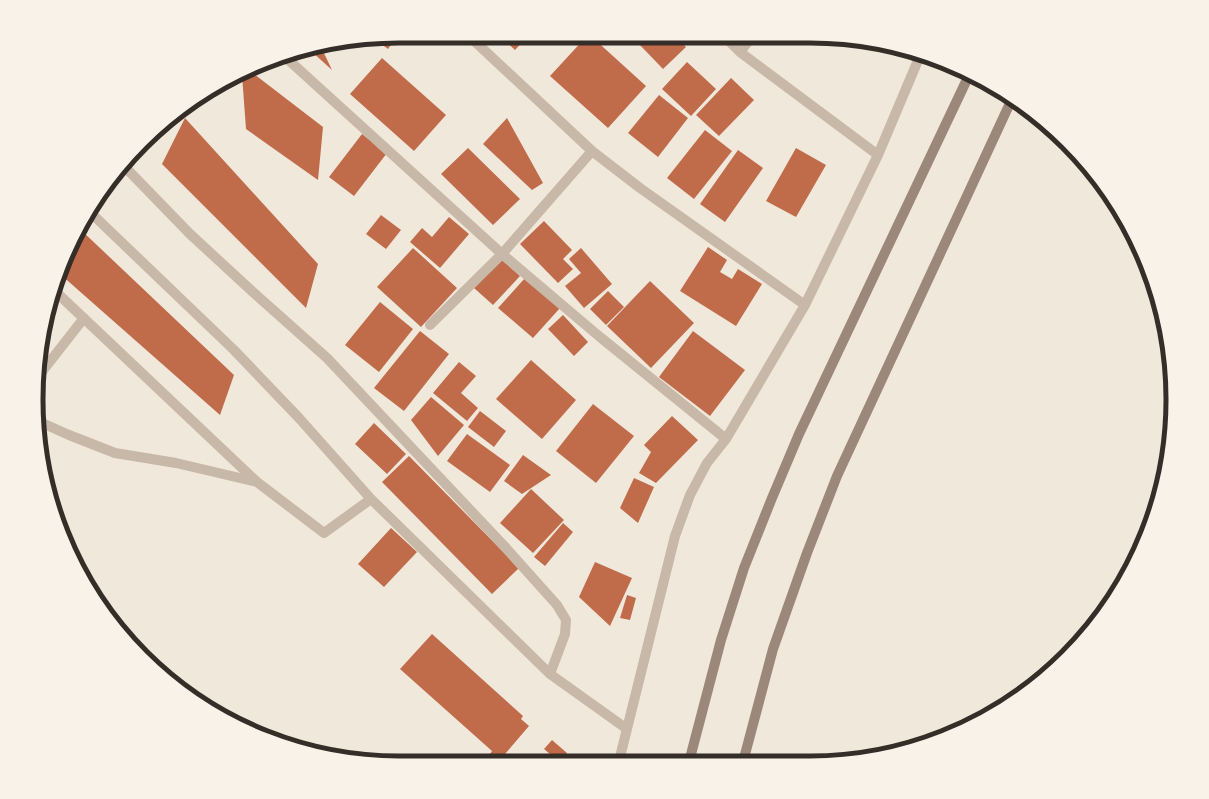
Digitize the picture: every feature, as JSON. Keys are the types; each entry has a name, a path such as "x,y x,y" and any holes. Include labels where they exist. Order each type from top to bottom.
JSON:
{"main road":[{"path":"691,756 721,640 744,568 772,498 799,434 967,80"},
{"path":"745,756 773,649 806,553 837,476 1010,104"}],"street":[{"path":"476,43 592,151 640,188 805,304"},
{"path":"731,43 740,52 878,155"},
{"path":"740,52 747,43"},
{"path":"620,756 675,536 690,495 708,463 726,439 805,304 878,155 918,60"},
{"path":"289,61 502,254 600,337 726,439"},
{"path":"430,325 502,254 592,151"},
{"path":"127,169 190,234 327,358 506,548 557,605 566,620 565,634 550,674"},
{"path":"94,216 239,355 299,418 371,499 550,674 627,729"},
{"path":"59,295 257,482 324,533 371,499"},
{"path":"45,368 84,318"},
{"path":"44,424 69,436 116,453 176,463 257,482"}],"building":[{"path":"392,43 388,49 381,44"},
{"path":"507,43 521,43 515,50"},
{"path":"580,43 599,43 646,86 608,128 550,76"},
{"path":"638,43 682,43 686,47 663,69"},
{"path":"323,51 332,70 314,54"},
{"path":"382,58 446,115 414,151 350,94"},
{"path":"687,62 716,89 691,116 662,89"},
{"path":"254,74 323,127 318,180 246,129 242,80"},
{"path":"731,78 754,100 719,136 696,115"},
{"path":"659,95 688,118 658,157 628,133"},
{"path":"185,118 318,264 306,308 162,164"},
{"path":"507,118 543,183 532,190 483,144"},
{"path":"705,130 732,151 694,199 667,178"},
{"path":"362,134 387,153 354,196 329,177"},
{"path":"468,148 520,199 493,225 441,174"},
{"path":"796,148 826,165 796,217 766,201"},
{"path":"738,150 763,168 725,222 700,204"},
{"path":"381,215 401,230 386,249 366,234"},
{"path":"449,217 469,234 440,268 410,242 422,228 432,237"},
{"path":"544,221 572,250 563,259 573,269 558,283 520,244"},
{"path":"85,233 234,375 220,415 65,278"},
{"path":"708,247 727,260 720,272 732,279 738,269 762,284 736,326 680,291"},
{"path":"413,248 457,288 421,327 377,287"},
{"path":"581,248 612,284 584,308 565,286 581,273 569,259"},
{"path":"501,259 520,276 493,305 474,288"},
{"path":"525,278 560,308 533,338 498,308"},
{"path":"650,281 694,323 651,368 607,326"},
{"path":"608,291 624,307 606,325 590,309"},
{"path":"380,302 413,329 379,372 345,345"},
{"path":"563,315 588,342 574,356 548,329"},
{"path":"420,331 449,354 404,411 374,388"},
{"path":"693,331 745,370 710,416 659,377"},
{"path":"531,360 576,400 542,439 496,399"},
{"path":"459,362 476,376 461,393 478,408 467,421 433,393"},
{"path":"431,397 464,425 438,456 411,420"},
{"path":"593,404 634,436 596,483 556,451"},
{"path":"480,411 506,431 494,447 468,427"},
{"path":"672,416 698,440 656,483 639,473 651,452 644,445"},
{"path":"374,423 406,454 387,474 355,444"},
{"path":"467,434 510,465 490,492 447,461"},
{"path":"523,455 551,475 522,494 504,481"},
{"path":"409,456 519,568 492,594 382,482"},
{"path":"634,478 654,487 638,523 620,508"},
{"path":"531,489 564,520 533,553 500,523"},
{"path":"563,523 573,532 545,566 534,557"},
{"path":"391,528 417,552 384,587 358,564"},
{"path":"595,562 632,578 610,626 579,597"},
{"path":"627,595 636,598 630,620 620,618"},
{"path":"432,634 523,716 521,719 529,726 503,756 492,756 490,754 492,751 400,669"},
{"path":"552,740 567,753 564,756 552,756 544,749"}]}
